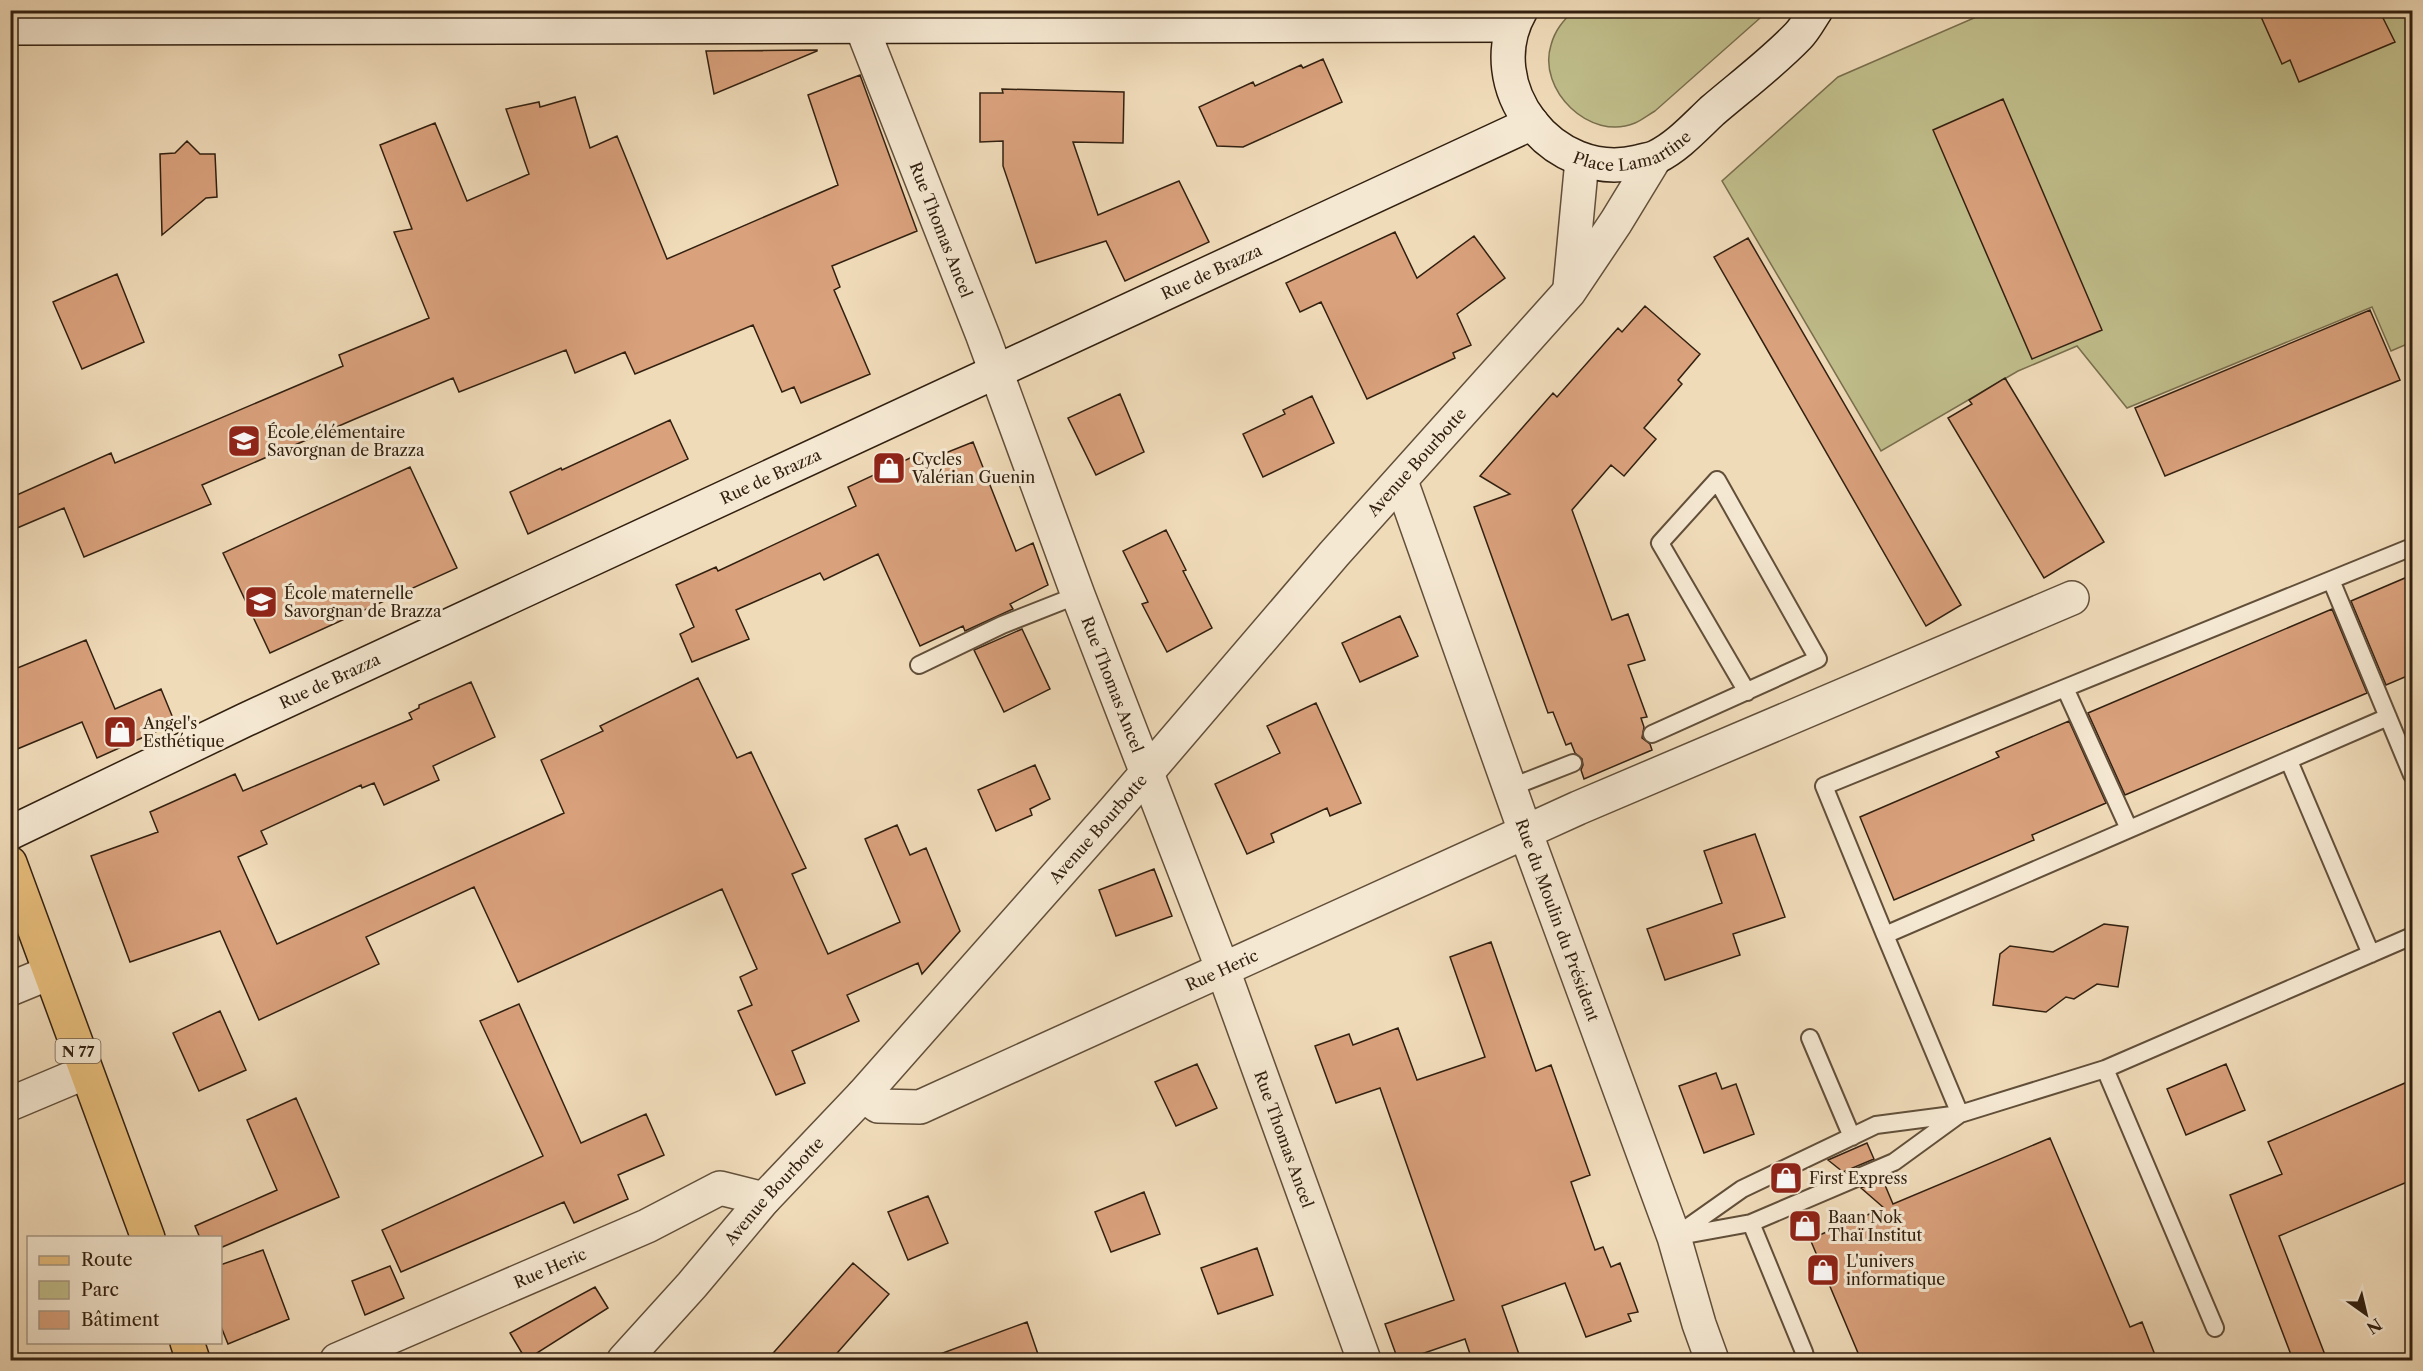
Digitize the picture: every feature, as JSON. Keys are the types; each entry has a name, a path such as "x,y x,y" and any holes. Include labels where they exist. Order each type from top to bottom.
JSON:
{"main road":[{"name":"N 77","path":"10,863 147,1236"},
{"path":"187,1344 193,1360"}],"street":[{"name":"Place Lamartine","path":"1517,18 1509,45 1509,68 1516,97 1532,123 1553,146 1582,160 1619,166 1655,158 1680,140 1798,36 1816,10"},
{"path":"10,28 859,19 1517,18"},
{"name":"Rue Thomas Ancel","path":"859,19 997,373 1078,595 1223,970 1364,1360"},
{"name":"Rue de Brazza","path":"10,833 245,720 1532,123"},
{"name":"Avenue Bourbotte","path":"624,1360 692,1285 764,1199 863,1095 1147,773 1334,554 1569,292 1655,158"},
{"path":"1569,292 1582,160"},
{"name":"Rue du Moulin du Président","path":"1401,481 1509,788 1674,1237 1712,1360"},
{"name":"Rue Heric","path":"863,1095 878,1106 920,1107 1525,831 2072,598"},
{"path":"10,989 50,972"},
{"path":"10,1104 87,1072"},
{"name":"Rue Heric","path":"338,1360 647,1226 720,1188 764,1199"}],"lane":[{"path":"1652,735 1747,692 1818,659 1717,480 1660,543 1747,692"},
{"path":"1960,1114 1824,786 2412,546"},
{"path":"2331,580 2412,775"},
{"path":"919,665 1002,625 1078,595"},
{"path":"2066,688 2129,829"},
{"path":"1885,935 2388,717"},
{"path":"2289,761 2371,954"},
{"path":"1509,788 1574,763"},
{"path":"1674,1237 1742,1189 1876,1125 1960,1114 2105,1069 2412,936"},
{"path":"1810,1038 1852,1137"},
{"path":"2105,1069 2215,1329"},
{"path":"1674,1237 1751,1223 1894,1162 1960,1114"},
{"path":"1751,1223 1780,1290 1806,1360"}],"green space":[{"path":"1574,10 1768,11 1655,111 1635,123 1618,127 1601,125 1585,119 1571,108 1552,79 1549,62 1551,45 1560,26"},
{"path":"1990,11 2412,11 2412,342 2391,351 2372,307 2127,408 2077,346 2018,371 1881,451 1722,181 1838,77"}],"building":[{"path":"2258,10 2379,10 2395,42 2299,82 2290,60 2282,64"},
{"path":"706,51 817,51 714,94"},
{"path":"1323,59 1342,102 1243,147 1217,146 1199,107 1253,82 1255,86 1301,65 1303,68"},
{"path":"860,75 917,231 832,266 840,287 834,290 870,374 801,403 794,387 782,392 753,325 635,374 625,352 575,373 566,350 459,392 453,378 355,419 202,485 211,504 84,557 64,508 10,531 10,498 111,453 115,463 343,366 339,355 429,318 394,232 412,229 380,145 435,123 467,201 529,174 506,109 539,102 540,107 575,97 590,148 617,136 667,259 838,185 808,95"},
{"path":"1002,89 1124,92 1123,143 1073,142 1098,215 1179,181 1209,242 1125,281 1106,241 1036,263 1003,166 1003,141 980,142 980,93 1003,93"},
{"path":"2003,99 2102,330 2032,359 1933,130"},
{"path":"187,141 200,154 215,154 217,197 206,198 162,235 160,154 175,153"},
{"path":"1395,232 1417,278 1474,236 1505,278 1457,314 1471,345 1453,353 1455,358 1367,399 1321,302 1300,312 1286,283"},
{"path":"1748,238 1961,605 1926,626 1714,257"},
{"path":"117,274 144,342 82,369 53,302"},
{"path":"1645,306 1700,354 1678,380 1682,384 1644,428 1656,439 1624,476 1611,465 1572,510 1612,620 1628,614 1645,660 1628,665 1647,717 1641,718 1644,727 1642,738 1650,744 1652,750 1584,779 1581,770 1582,759 1575,753 1571,743 1566,745 1553,712 1548,713 1474,507 1510,494 1480,476 1553,393 1557,397 1618,328 1622,332"},
{"path":"2370,310 2400,380 2165,476 2135,408"},
{"path":"2005,378 2104,542 2044,578 1948,418 1972,404 1969,400"},
{"path":"1120,394 1144,452 1096,475 1068,418"},
{"path":"1312,396 1334,443 1263,477 1243,434 1285,414 1283,410"},
{"path":"670,420 688,459 528,534 510,492"},
{"path":"973,442 1016,551 1033,543 1048,585 1010,604 1013,609 965,631 963,626 920,646 878,554 824,580 820,573 736,610 749,639 692,662 680,634 694,627 676,585 716,567 718,571 856,506 848,487 925,451 928,460"},
{"path":"410,467 457,568 270,653 223,553"},
{"path":"1166,530 1186,570 1183,571 1212,628 1167,652 1142,604 1148,602 1123,551"},
{"path":"2412,575 2412,674 2386,685 2351,601"},
{"path":"2332,609 2367,693 2125,795 2088,713"},
{"path":"1400,616 1418,656 1360,682 1342,643"},
{"path":"1022,629 1050,689 1004,712 974,650"},
{"path":"86,640 115,709 161,689 175,723 97,758 82,722 10,752 10,671"},
{"path":"698,678 737,758 751,752 806,868 792,874 828,954 900,922 865,839 897,825 910,855 926,848 960,931 922,974 918,963 847,995 859,1021 792,1051 805,1083 776,1095 738,1011 752,1005 740,977 757,969 722,889 518,982 474,887 366,937 379,964 259,1020 220,931 130,962 91,856 158,832 150,812 235,774 243,791 412,719 409,713 419,708 419,705 471,682 495,737 433,766 439,780 384,805 374,783 362,788 361,785 261,831 267,844 238,857 277,944 564,813 541,760 603,731 600,726"},
{"path":"1316,703 1361,803 1330,816 1327,808 1271,834 1274,842 1247,854 1215,784 1280,753 1267,726"},
{"path":"2069,721 2106,803 2032,835 2034,840 1894,900 1860,817 1999,757 1996,752"},
{"path":"1035,765 1050,799 1030,809 1032,815 996,831 978,790"},
{"path":"1755,834 1785,917 1733,934 1740,955 1665,980 1647,929 1722,903 1704,851"},
{"path":"1154,869 1172,916 1116,936 1099,890"},
{"path":"2104,924 2128,927 2118,987 2097,984 2074,999 2066,997 2046,1012 1993,1005 2000,954 2010,946 2053,952"},
{"path":"1491,942 1536,1071 1551,1065 1590,1175 1571,1182 1595,1250 1603,1247 1611,1267 1620,1263 1638,1312 1628,1314 1631,1321 1586,1337 1565,1283 1502,1306 1521,1360 1472,1360 1465,1339 1398,1360 1385,1324 1454,1300 1380,1088 1336,1103 1315,1046 1349,1034 1353,1045 1398,1028 1417,1080 1485,1057 1450,957"},
{"path":"519,1004 581,1143 646,1114 664,1155 618,1175 628,1199 574,1223 564,1202 401,1272 382,1230 543,1156 480,1021"},
{"path":"220,1011 246,1070 199,1091 173,1033"},
{"path":"1197,1064 1217,1108 1176,1126 1155,1082"},
{"path":"2226,1064 2245,1110 2186,1135 2167,1089"},
{"path":"1716,1073 1722,1089 1736,1084 1754,1134 1704,1153 1679,1086"},
{"path":"2412,1080 2412,1180 2279,1236 2327,1360 2293,1360 2230,1195 2282,1174 2268,1142"},
{"path":"296,1098 339,1197 222,1247 222,1236 199,1236 195,1226 277,1190 247,1120"},
{"path":"2050,1138 2130,1327 2142,1322 2157,1360 1861,1360 1810,1239 1884,1208 1861,1188 1882,1178 1893,1204"},
{"path":"1867,1143 1874,1159 1843,1172 1828,1160"},
{"path":"1144,1192 1160,1234 1111,1252 1095,1212"},
{"path":"928,1196 948,1243 908,1260 888,1212"},
{"path":"1257,1248 1273,1295 1218,1314 1201,1268"},
{"path":"263,1250 289,1319 228,1344 222,1329 222,1264"},
{"path":"853,1263 889,1294 831,1360 767,1360"},
{"path":"390,1266 404,1298 365,1315 352,1281"},
{"path":"595,1287 608,1308 526,1360 510,1333"},
{"path":"1027,1322 1040,1360 933,1360 932,1357"}],"place":[{"name":"École élémentaire Savorgnan de Brazza","path":"244,441"},
{"name":"Cycles Valérian Guenin","path":"889,468"},
{"name":"École maternelle Savorgnan de Brazza","path":"261,602"},
{"name":"Angel's Esthétique","path":"120,732"},
{"name":"First Express","path":"1786,1178"},
{"name":"Baan Nok Thaï Institut","path":"1805,1226"},
{"name":"L'univers informatique","path":"1823,1270"}]}
